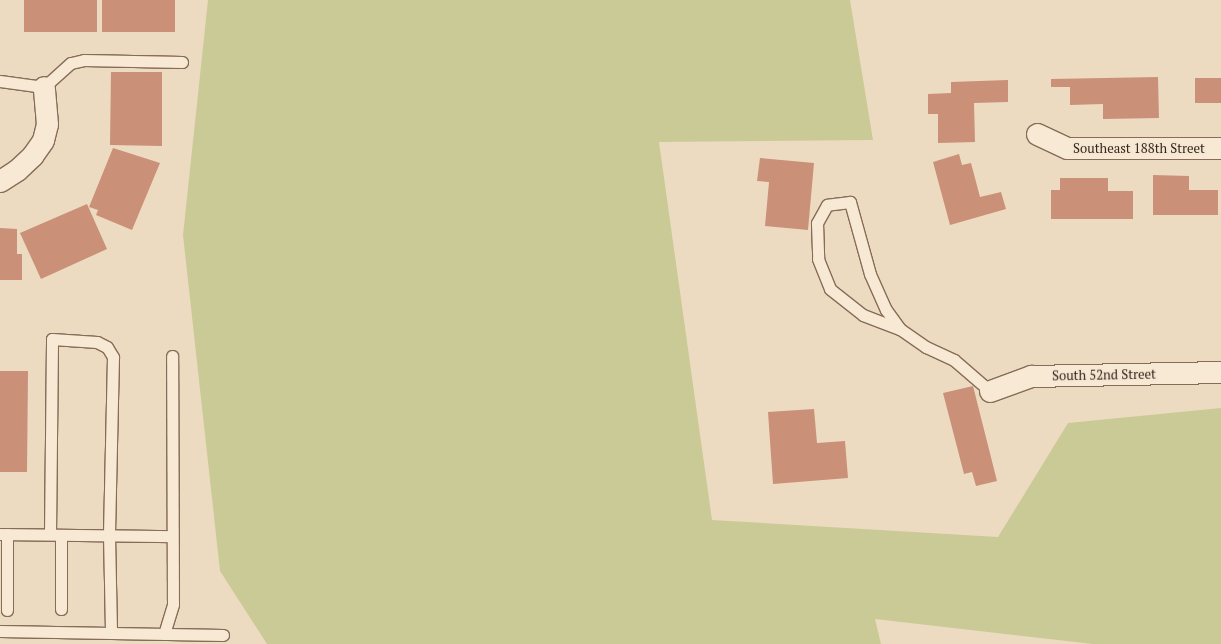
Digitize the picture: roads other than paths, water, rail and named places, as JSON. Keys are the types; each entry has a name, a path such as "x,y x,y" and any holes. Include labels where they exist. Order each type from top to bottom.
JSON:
{"street":[{"path":"0,182 18,170 32,156 42,140 47,124 44,87"},
{"name":"Southeast 188th Street","path":"1037,134 1067,148 1221,148"},
{"name":"South 52nd Street","path":"990,390 1031,376 1221,372"}],"lane":[{"path":"0,81 44,87 71,63 84,60 182,62"},
{"path":"900,329 886,310 870,274 850,202 827,205 817,223 818,252 830,289 863,315 900,329 926,347 954,360 990,390"},
{"path":"50,534 52,340 97,342 107,347 113,357 109,535 110,633"},
{"path":"164,634 174,604 172,536 172,356"},
{"path":"8,610 4,534 172,536"},
{"path":"61,610 62,535"},
{"path":"0,631 223,635"}]}
